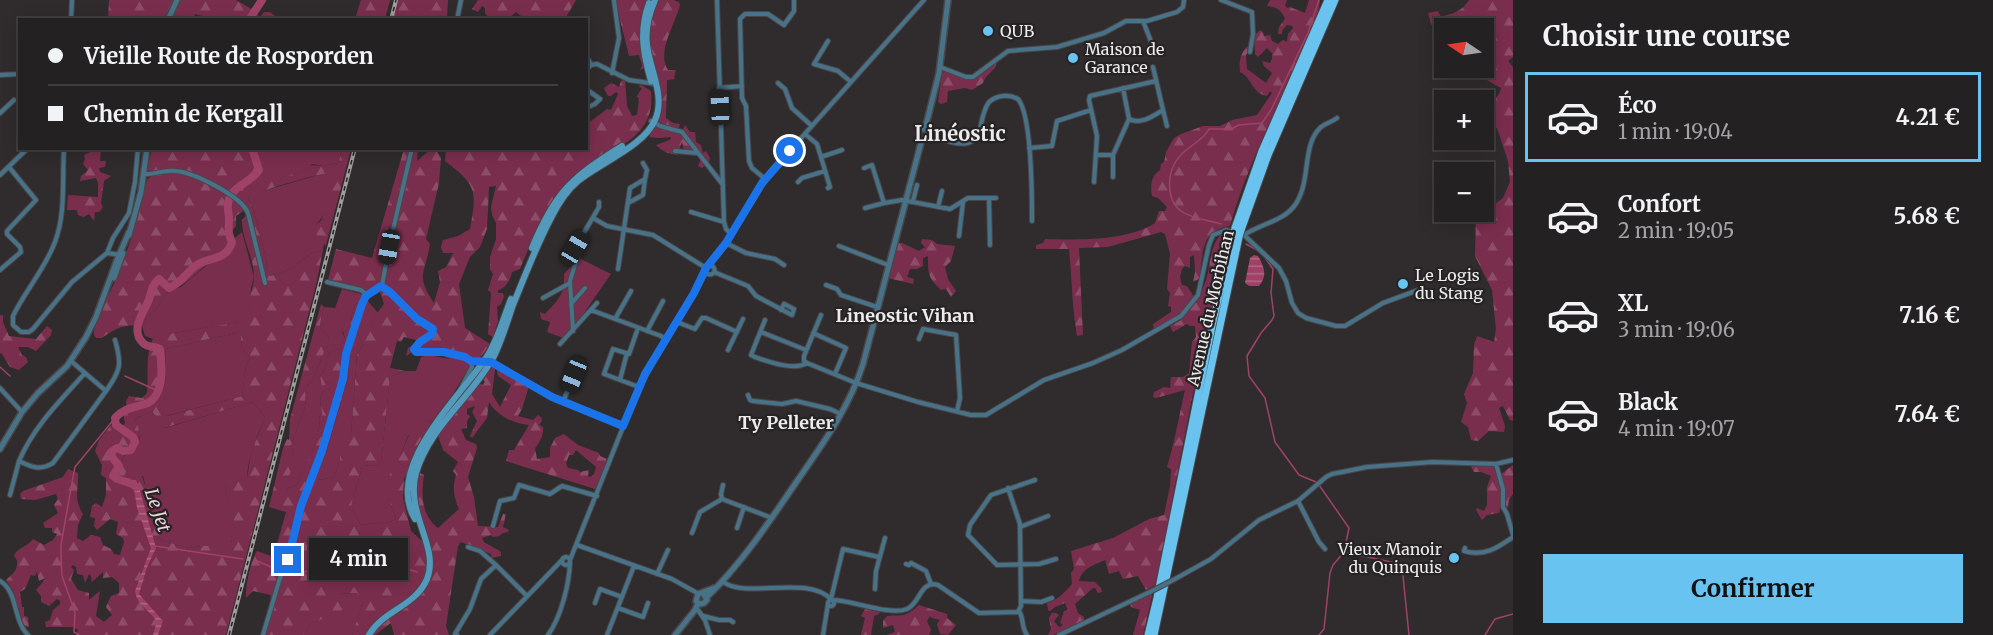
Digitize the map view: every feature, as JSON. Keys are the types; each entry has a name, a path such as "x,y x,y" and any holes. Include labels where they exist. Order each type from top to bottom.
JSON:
{"highway":[{"name":"Avenue du Morbihan","path":"1148,635 1214,316 1262,151 1328,0"},
{"name":"Avenue du Morbihan","path":"1154,635 1239,233 1268,155 1335,0"}],"main road":[{"path":"369,635 381,621 416,595 425,583 430,557 420,528 414,498 417,473 440,428 488,361 542,226 561,193 582,172 634,138 652,122 655,103 654,84 642,42 643,22 652,0"}],"street":[{"path":"71,18 72,0"},
{"path":"169,18 177,0"},
{"path":"457,18 460,0"},
{"path":"612,73 619,38 614,0"},
{"path":"717,0 724,222 731,234"},
{"path":"765,179 748,162 746,106 742,98 741,17 745,14 768,14 784,25 794,11 794,0"},
{"path":"490,635 554,568 566,561 575,547 639,387 701,281 765,179 924,0"},
{"path":"940,67 966,77 973,77 1008,51 1057,47 1104,33 1123,22 1143,21 1180,11 1184,0"},
{"path":"1221,0 1248,9 1253,14 1253,38 1250,52"},
{"path":"928,135 925,129 940,67 947,1"},
{"path":"1143,21 1152,44"},
{"path":"828,41 814,64 838,71 851,82"},
{"path":"588,59 591,65"},
{"path":"588,68 597,64 629,80 654,84"},
{"path":"1153,67 1167,126"},
{"path":"0,75 18,74"},
{"path":"1094,182 1097,136 1090,97 1156,81"},
{"path":"778,83 785,89 792,108 812,126"},
{"path":"719,88 742,86"},
{"path":"1113,177 1113,155 1129,119 1123,88"},
{"path":"588,90 600,99 596,104 588,107"},
{"path":"928,135 961,144 969,143 979,132 988,102 997,97 1010,96 1018,99 1023,107 1029,148 1032,220"},
{"path":"0,113 14,100"},
{"path":"1029,148 1052,146 1056,121 1092,110"},
{"path":"1129,119 1134,122 1148,119 1163,110"},
{"path":"1239,233 1282,216 1294,207 1304,186 1308,154 1315,134 1323,125 1337,118"},
{"path":"652,122 682,132 723,186"},
{"path":"922,139 918,133 921,129 925,129"},
{"path":"805,134 816,142 831,187"},
{"path":"922,139 926,139 928,135"},
{"path":"676,635 701,600 720,583 772,518 841,414 856,383 922,139"},
{"path":"0,176 26,150"},
{"path":"64,150 62,212 59,230 53,248 13,316 12,321 15,328 21,332 33,329 72,282 106,254 129,213 138,150"},
{"path":"0,449 22,412 71,361 90,331 129,232 136,210 148,150"},
{"path":"263,635 280,578 288,560 301,506 322,451 343,379 346,354 362,304 367,295 381,286 412,150"},
{"path":"820,157 842,150"},
{"path":"675,151 698,153"},
{"path":"1096,155 1113,155"},
{"path":"628,203 643,195 646,170 643,163"},
{"path":"864,168 872,165 884,203"},
{"path":"0,270 21,251 7,231 36,200 9,167"},
{"path":"144,171 177,171 197,178 242,203 247,210 265,282"},
{"path":"798,182 802,178 825,171"},
{"path":"618,269 630,188 645,179"},
{"path":"913,201 917,185"},
{"path":"938,207 942,191"},
{"path":"865,208 893,200 905,200 952,209 968,198 996,198"},
{"path":"989,198 990,245"},
{"path":"575,248 593,218 599,202"},
{"path":"959,236 963,202"},
{"path":"691,212 724,222"},
{"path":"593,218 607,226 653,235 709,270 748,286 756,296 781,310"},
{"path":"821,315 803,360 807,363 856,383 978,416 988,414 1044,380 1099,360 1134,344 1185,312 1197,295 1213,235 1226,230 1239,233 1281,272 1292,303 1298,313 1306,318 1336,326 1345,326 1383,303 1421,289"},
{"path":"726,243 746,253 775,259 784,265"},
{"path":"839,246 888,265"},
{"path":"573,331 570,283 579,252"},
{"path":"106,254 120,258"},
{"path":"327,282 361,290 367,295"},
{"path":"543,298 570,283"},
{"path":"826,285 837,290 841,295 877,307"},
{"path":"381,286 417,319 433,329 432,334 416,345 414,349 416,352 444,352 465,357 471,361 488,361 563,402 623,426"},
{"path":"570,304 585,288"},
{"path":"615,319 631,291"},
{"path":"647,331 663,301"},
{"path":"560,344 597,303"},
{"path":"591,310 666,340"},
{"path":"677,322 695,329 702,318 706,318 737,332"},
{"path":"728,350 743,319"},
{"path":"765,321 751,355 787,365 800,366 807,363"},
{"path":"919,339 923,329 956,335 960,399 957,411"},
{"path":"618,379 637,331"},
{"path":"761,332 806,350"},
{"path":"813,333 846,348 835,374"},
{"path":"19,461 36,468 53,463 116,377 120,367 120,356 115,340"},
{"path":"628,354 613,349 604,374 639,387"},
{"path":"71,361 106,391"},
{"path":"463,393 460,386 472,367 471,361"},
{"path":"10,495 19,461 28,443 45,418 85,373"},
{"path":"563,402 574,375"},
{"path":"0,388 22,412"},
{"path":"748,395 753,402 782,405 796,400 841,414"},
{"path":"1329,475 1360,468 1432,462 1496,464 1513,460"},
{"path":"1465,548 1464,551 1472,553 1487,553 1513,536 1503,507 1503,489 1496,464"},
{"path":"1059,635 1150,592 1211,559 1259,520 1298,501 1329,475 1333,467"},
{"path":"1035,480 992,495 970,525 969,537 995,565 1039,564 1056,559"},
{"path":"493,526 500,501 514,498 519,485 550,494 563,486 597,496"},
{"path":"722,499 723,485"},
{"path":"1008,488 1020,527 1021,601 1019,611 1022,615 1022,627 1027,635"},
{"path":"722,499 772,518"},
{"path":"692,533 700,512 722,499"},
{"path":"1298,501 1318,542 1325,549"},
{"path":"737,528 744,507"},
{"path":"1020,527 1048,516"},
{"path":"874,588 885,538"},
{"path":"468,547 486,554 527,596"},
{"path":"575,547 657,574 684,586 701,600 703,616 710,635"},
{"path":"823,635 843,549 879,557"},
{"path":"657,574 668,550"},
{"path":"548,635 555,624 562,604 567,575 566,561"},
{"path":"906,564 911,563 924,570 931,584"},
{"path":"457,635 455,634 470,609 481,579 496,565"},
{"path":"607,635 634,566"},
{"path":"0,581 8,589 19,623 28,635"},
{"path":"720,583 736,588 784,587 809,590 821,594 831,602 892,610 905,610 911,607 924,589 931,584 938,585 979,613 1019,611"},
{"path":"595,603 600,589 622,597"},
{"path":"1021,601 1041,602 1052,598"},
{"path":"618,608 643,617 648,603"},
{"path":"703,616 733,622"}],"green space":[{"path":"109,0 236,0 255,11 259,18 219,18 195,14 193,18 108,18"},
{"path":"361,0 390,0 385,18 355,18"},
{"path":"397,0 448,0 447,18 392,18"},
{"path":"478,0 576,0 566,18 526,18 516,12 509,18 487,18 485,8 482,6 478,12 472,9"},
{"path":"616,0 673,0 679,2 664,55 668,70 676,70 674,78 676,79 667,80 666,118 673,123 680,124 678,131 681,134 685,125 690,132 695,132 696,142 701,145 703,153 706,151 710,158 709,163 702,168 698,166 701,159 698,154 696,156 689,150 684,150 682,142 677,155 674,155 656,145 670,140 671,137 650,137 661,110 651,64 640,70 642,65 639,55 629,56"},
{"path":"1270,0 1287,0 1285,5 1287,8 1305,13 1309,0 1320,0 1315,24 1254,159 1230,226 1220,229 1208,238 1203,252 1199,279 1193,282 1194,255 1190,257 1190,268 1185,266 1182,269 1180,277 1182,285 1187,286 1194,297 1205,284 1216,240 1222,234 1229,234 1192,398 1156,583 1146,590 1138,576 1123,579 1119,571 1109,574 1105,560 1093,565 1083,573 1079,581 1095,582 1102,592 1098,593 1093,588 1075,604 1078,613 1084,617 1084,621 1053,635 1048,635 1051,629 1049,618 1052,613 1059,615 1054,621 1059,627 1063,625 1060,623 1064,611 1068,610 1065,603 1050,611 1047,603 1058,598 1072,584 1071,573 1074,569 1071,551 1113,538 1149,519 1164,515 1170,486 1171,469 1167,467 1185,390 1153,397 1154,392 1164,387 1170,388 1171,377 1183,377 1189,373 1192,342 1196,337 1195,326 1187,324 1173,332 1170,326 1181,320 1177,316 1154,330 1153,324 1171,312 1171,307 1168,306 1170,293 1167,289 1170,254 1165,234 1161,232 1108,247 1079,248 1083,335 1077,336 1069,249 1036,249 1036,245 1043,243 1045,239 1117,236 1144,229 1155,223 1159,211 1165,211 1167,207 1158,198 1152,196 1152,181 1160,170 1174,138 1203,126 1220,126 1232,120 1257,115 1272,93 1270,91 1267,96 1262,95 1240,72 1240,61 1248,46 1250,48 1246,55 1247,69 1266,83 1272,73 1262,61 1270,63 1272,53 1267,48 1258,57 1255,54 1254,36 1260,30 1264,36 1270,35 1272,41 1278,44 1283,40 1287,42 1288,34 1293,28 1287,25 1282,34 1278,34 1279,27 1285,19 1278,9 1267,6"},
{"path":"1469,0 1513,0 1513,57 1508,61 1513,67 1513,421 1510,420 1503,406 1499,408 1505,426 1504,432 1489,431 1478,441 1471,440 1468,427 1461,422 1467,403 1464,394 1473,373 1474,345 1477,336 1494,342 1496,329 1492,290 1475,256 1476,222 1494,222 1494,203 1503,198 1510,182 1508,161 1497,128 1494,126 1494,101 1501,88 1484,78 1494,78 1494,18 1434,18 1434,28 1428,13 1438,11 1441,17 1460,10"},
{"path":"264,12 270,12 278,18 259,18"},
{"path":"995,61 996,65 983,83 972,90 965,88 948,91 947,102 941,104 938,102 942,74 945,71 971,79"},
{"path":"625,79 627,106 632,116 637,115 639,99 637,96 642,88 639,87 640,84 651,91 650,109 645,124 624,144 581,170 569,180 553,200 520,269 512,272 507,283 498,290 498,293 503,293 504,297 497,307 498,321 493,337 488,334 491,293 488,290 493,274 490,269 490,257 496,239 496,223 491,207 496,186 489,187 487,229 480,247 470,257 459,284 465,328 490,344 480,358 450,359 443,356 416,355 417,349 406,356 408,348 414,345 416,340 404,337 401,342 397,341 390,368 406,371 390,377 381,462 377,465 362,466 352,508 361,525 396,519 389,499 389,478 394,462 401,454 412,428 429,420 432,422 404,479 403,498 411,531 422,541 427,533 415,498 420,473 424,475 425,511 432,523 438,528 459,509 454,492 456,475 453,471 458,462 443,450 438,436 478,383 483,385 485,381 482,380 493,366 495,369 492,394 500,407 511,385 498,376 499,368 529,386 518,416 533,420 538,415 541,417 542,421 539,425 543,427 543,430 535,448 537,459 550,457 550,448 555,438 564,434 578,445 599,453 607,459 595,489 506,461 509,450 514,450 529,425 506,418 489,402 487,418 472,438 470,436 477,421 472,412 475,406 467,409 467,414 470,416 467,428 461,429 466,440 476,444 477,448 468,477 474,497 478,526 498,527 503,514 506,514 503,527 509,530 499,536 491,535 482,538 484,542 501,552 501,556 492,558 491,554 461,542 458,546 446,626 449,635 394,635 391,623 375,635 352,635 363,602 357,593 338,594 343,610 310,624 303,635 264,635 271,595 253,591 246,598 247,580 257,551 282,560 286,553 276,548 286,512 269,507 283,448 287,439 289,440 290,419 321,304 324,307 320,324 329,340 313,379 306,387 305,407 291,446 294,452 287,489 296,485 312,452 318,433 319,418 322,414 320,401 322,392 331,386 330,383 322,386 320,376 324,371 329,353 340,348 345,338 342,328 345,325 350,327 356,303 359,305 355,317 356,331 348,361 349,375 325,456 316,475 320,480 334,477 340,460 342,440 351,434 357,355 363,344 358,334 360,326 370,328 374,317 384,304 378,286 369,293 361,288 328,280 336,249 372,258 404,150 418,150 417,161 430,150 437,150 441,158 439,183 426,239 430,244 423,274 425,286 434,303 440,282 438,271 446,267 453,253 443,253 441,247 443,240 458,236 470,229 474,206 474,197 469,183 445,161 446,150 588,150 588,123 607,109 611,110 618,94 616,92 608,96 604,88 611,83 619,87 621,81","holes":["576,450 596,467 594,474 590,477 588,476 589,470 580,472 568,468 566,464 569,455 573,455"]},
{"path":"101,150 100,161 106,161 105,167 99,168 100,172 111,176 104,181 101,203 103,207 99,212 95,212 94,221 89,214 84,217 78,215 77,210 67,210 68,195 98,197 96,178 80,181 81,176 88,170 83,164 84,155"},
{"path":"152,150 257,150 266,183 305,170 309,165 323,166 338,163 343,150 351,150 326,245 321,244 315,230 316,224 321,221 336,172 290,182 248,198 254,211 266,258 267,272 270,276 289,270 312,253 323,250 226,635 76,635 78,630 73,627 46,627 45,622 50,620 53,610 60,604 60,601 57,599 49,606 41,602 41,596 36,590 46,578 39,581 37,572 35,576 31,575 25,589 20,592 24,616 28,617 29,627 22,626 13,591 6,580 16,569 17,560 14,556 17,551 33,539 44,545 53,540 57,534 52,532 52,528 45,528 43,523 58,513 54,505 58,499 56,494 35,500 21,499 20,494 63,477 68,469 78,473 77,499 83,514 78,525 77,538 83,541 91,535 100,537 103,545 111,549 114,554 120,555 124,542 123,538 116,534 118,522 110,519 97,530 94,526 95,518 90,517 92,506 96,503 102,507 106,495 106,478 101,475 102,465 95,451 99,440 111,425 122,427 125,423 123,414 127,413 126,401 129,396 142,398 147,393 148,355 156,334 239,322 250,310 249,301 254,277 244,235 242,220 247,214 245,210 236,216 236,226 232,231 234,244 227,254 206,265 187,282 168,291 142,326 125,326 102,338 96,338 94,335 97,321 127,251 147,180 152,173 147,169","holes":["240,332 242,348 250,358 246,366 242,396 167,416 156,403 165,384 165,349","253,402 265,417 251,453 247,478 238,480 231,478 225,485 232,543 188,548 161,540 143,492 146,488 139,468 133,466 129,476 124,476 127,470 122,460 125,453 133,453 139,441 135,419 152,411 164,428","73,565 76,567 77,574 83,575 85,583 89,574 92,582 103,572 103,578 112,577 119,583 119,593 111,596 106,607 112,615 104,622 96,616 100,591 89,600 89,593 78,590 71,579"]},
{"path":"257,150 343,150 338,163 323,166 312,164 305,170 266,184"},
{"path":"332,171 337,172 331,192 323,215 316,224 321,243 324,244 323,250 312,253 289,270 270,276 267,273 266,258 254,211 248,198 253,194"},
{"path":"242,232 254,277 250,310 240,322 156,334 153,339 145,336 142,326 168,291 181,287 213,260 226,257 234,247 235,238"},
{"path":"922,239 955,246 951,261 945,267 948,279 956,291 951,297 946,289 941,290 931,279 928,256 923,258 923,266 910,269 907,277 914,279 913,284 888,278 897,243 919,251 925,247 921,243"},
{"path":"569,253 611,274 566,339 547,332 550,322 541,319 540,312 545,314 560,297 564,274 574,263"},
{"path":"342,289 362,294 378,313 370,329 358,334 363,344 357,355 351,434 340,449 340,460 334,477 320,480 316,475 325,456 349,375 348,362 356,331 355,317 359,305 356,303 350,328 342,332 345,338 340,348 329,353 324,371 320,376 326,384 330,383 331,386 322,392 320,401 322,414 319,417 318,433 312,451 296,485 286,489 294,452 291,446 305,407 306,387 313,379 329,340 320,324 324,307 335,308"},
{"path":"0,315 3,315 3,322 9,336 36,339 47,326 52,330 51,335 36,351 28,347 18,347 28,362 19,370 10,367 0,353"},
{"path":"240,332 242,348 250,358 246,366 242,396 166,416 156,403 165,384 165,349"},
{"path":"428,355 450,359 460,357 471,364 453,394 432,422 429,420 408,436 392,468 389,499 396,519 361,525 352,508 353,500 362,466 377,465 381,462 390,377 406,371 416,371 421,357"},
{"path":"253,402 265,417 251,454 247,478 225,485 232,544 188,548 161,540 143,492 146,488 143,476 124,476 123,458 137,447 140,438 135,419 152,411 165,428"},
{"path":"1476,464 1493,465 1497,477 1513,465 1513,494 1509,499 1508,508 1505,508 1502,503 1499,513 1487,515 1482,520 1476,510 1477,508 1484,511 1487,505 1487,487 1491,476 1474,472 1471,467"},
{"path":"358,593 363,602 352,635 303,635 310,624 335,611 338,594"},
{"path":"1150,594 1152,596 1143,635 1133,635 1140,610 1131,607 1130,603"},
{"path":"919,605 947,614 947,618 956,625 948,635 940,634 937,624 940,620 930,616 927,621 931,630 929,635 886,635 895,632 893,625 883,628 883,621 887,616 906,614"},
{"path":"865,609 880,612 874,616 871,635 861,635 865,618 861,616"}],"shaded area":[{"path":"1254,255 1260,260 1264,275 1259,286 1249,286 1245,283 1250,258"},
{"path":"130,480 136,480 139,487 156,548 147,567 139,594 163,621 158,635 153,635 157,621 141,604 135,591 151,548 137,508 134,489 128,485"}],"waterway":[{"name":"Le Jet","path":"250,18 262,0"},
{"path":"1221,224 1190,216 1176,206 1170,192 1170,177 1175,163 1209,129 1231,129 1239,125 1262,123 1271,110 1308,33 1319,0"},
{"name":"Le Jet","path":"136,487 113,476 119,466 111,452 117,448 123,451 131,450 135,442 133,437 116,425 115,418 125,410 151,401 161,381 160,349 145,345 139,338 137,329 140,318 159,279 169,288 194,267 221,256 229,248 232,242 229,235 230,198 236,189 251,179 259,170 253,150"},
{"path":"1246,244 1259,251"},
{"path":"1266,259 1273,269 1271,293 1274,316 1247,356 1249,376 1265,398 1275,442 1299,475 1316,482"},
{"path":"0,367 10,376"},
{"path":"125,376 158,391"},
{"path":"79,635 74,632 75,612 62,576 61,545 75,467 115,418"},
{"path":"1319,485 1349,528 1344,552 1333,565 1330,573 1324,629 1319,635"},
{"path":"155,546 243,559"},
{"path":"1345,552 1400,564 1409,635"},
{"path":"255,560 280,571"},
{"path":"285,573 304,571 375,580 404,568 417,572"},
{"path":"1485,635 1495,619 1513,614"}],"railway":[{"path":"392,18 396,0"},
{"path":"229,635 354,150"}],"place":[{"name":"QUB","path":"988,31"},
{"name":"Maison de Garance","path":"1073,58"},
{"name":"Le Logis du Stang","path":"1403,284"},
{"name":"Vieux Manoir du Quinquis","path":"1454,558"}],"district":[{"name":"Linéostic","path":"960,133"},
{"name":"Lineostic Vihan","path":"905,315"},
{"name":"Ty Pelleter","path":"786,422"}],"route":[{"path":"288,560 301,506 322,451 343,379 346,354 366,296 381,286 417,319 433,329 434,332 416,345 414,351 444,352 468,358 471,361 491,362 552,397 623,426 645,374 701,281 706,268 726,243 762,183 790,151"}]}
